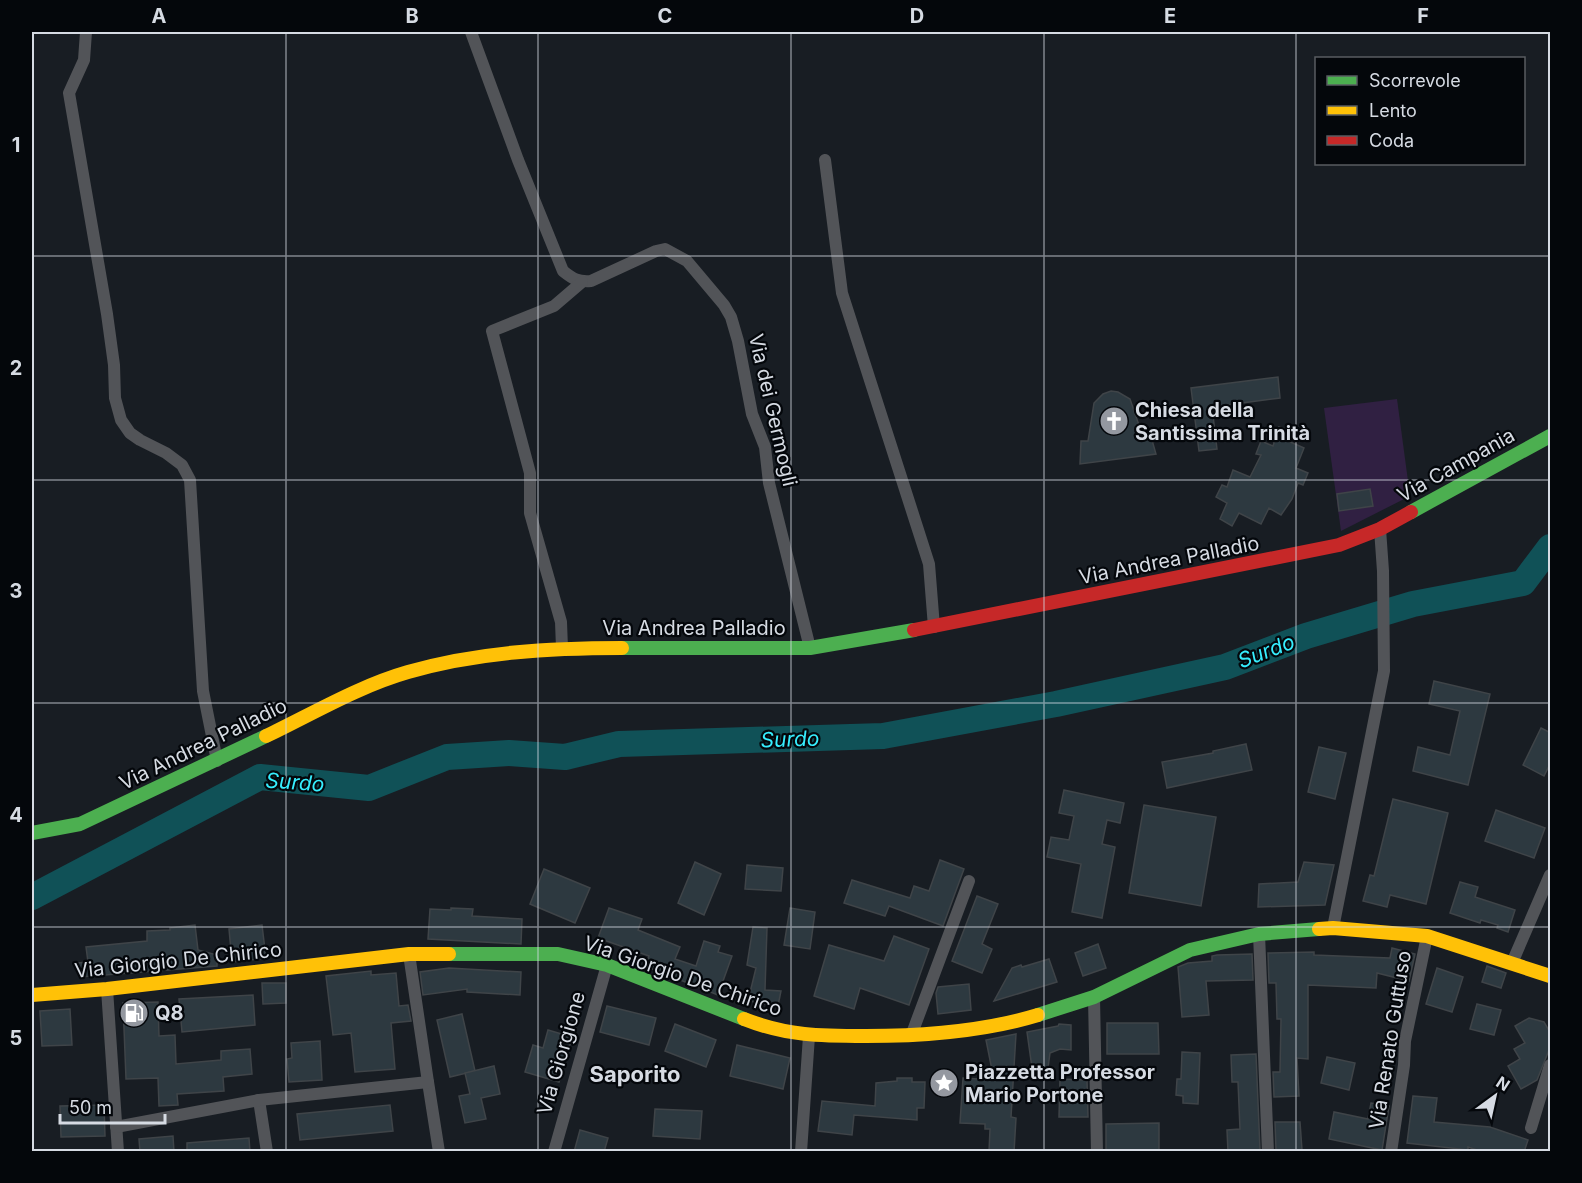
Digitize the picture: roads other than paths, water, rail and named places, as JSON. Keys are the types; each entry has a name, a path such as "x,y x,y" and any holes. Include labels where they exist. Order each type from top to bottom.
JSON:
{"street":[{"path":"86,32 84,60 69,93 107,314 114,365 115,398 121,420 130,433 166,453 182,465 189,480 203,691 217,761"},
{"path":"471,32 518,160 563,271 582,282 554,306 492,331 530,473 530,513 561,622 562,648"},
{"path":"825,160 842,294 929,564 934,627"},
{"name":"Via dei Germogli","path":"582,282 591,281 664,249 687,261 724,305 738,341 752,414 765,447 769,483 810,648"},
{"name":"Via Campania","path":"1380,529 1551,436"},
{"path":"1333,928 1384,671 1383,571 1380,529"},
{"name":"Via Andrea Palladio","path":"32,833 80,824 217,761 360,690 407,672 458,660 562,648 810,648 934,627 1289,556 1339,544 1380,529"},
{"path":"1512,963 1551,875"},
{"path":"911,1036 969,881"},
{"name":"Via Giorgio De Chirico","path":"32,995 107,989 409,954 558,954 606,965 766,1028 809,1036 911,1036 948,1034 1021,1020 1094,997 1190,950 1259,934 1333,928 1427,936 1551,976"},
{"path":"1259,934 1268,1152"},
{"name":"Via Renato Guttuso","path":"1391,1152 1404,1065 1405,1041 1427,936"},
{"path":"409,954 439,1152"},
{"name":"Via Giorgione","path":"554,1152 606,965"},
{"path":"107,989 118,1152"},
{"path":"1094,997 1097,1152"},
{"path":"801,1152 809,1036"},
{"path":"1531,1128 1551,1065"},
{"path":"116,1127 259,1100 428,1082"},
{"path":"259,1100 267,1152"}],"waterway":[{"name":"Surdo","path":"32,897 260,777 369,788 447,757 509,753 565,757 619,744 883,736 1056,704 1225,667 1306,636 1413,604 1523,583 1550,547"}],"place":[{"name":"Chiesa della Santissima Trinità","path":"1114,421"},
{"name":"Q8","path":"134,1013"},
{"name":"Piazzetta Professor Mario Portone","path":"944,1083"}],"district":[{"name":"Saporito","path":"635,1074"}]}
